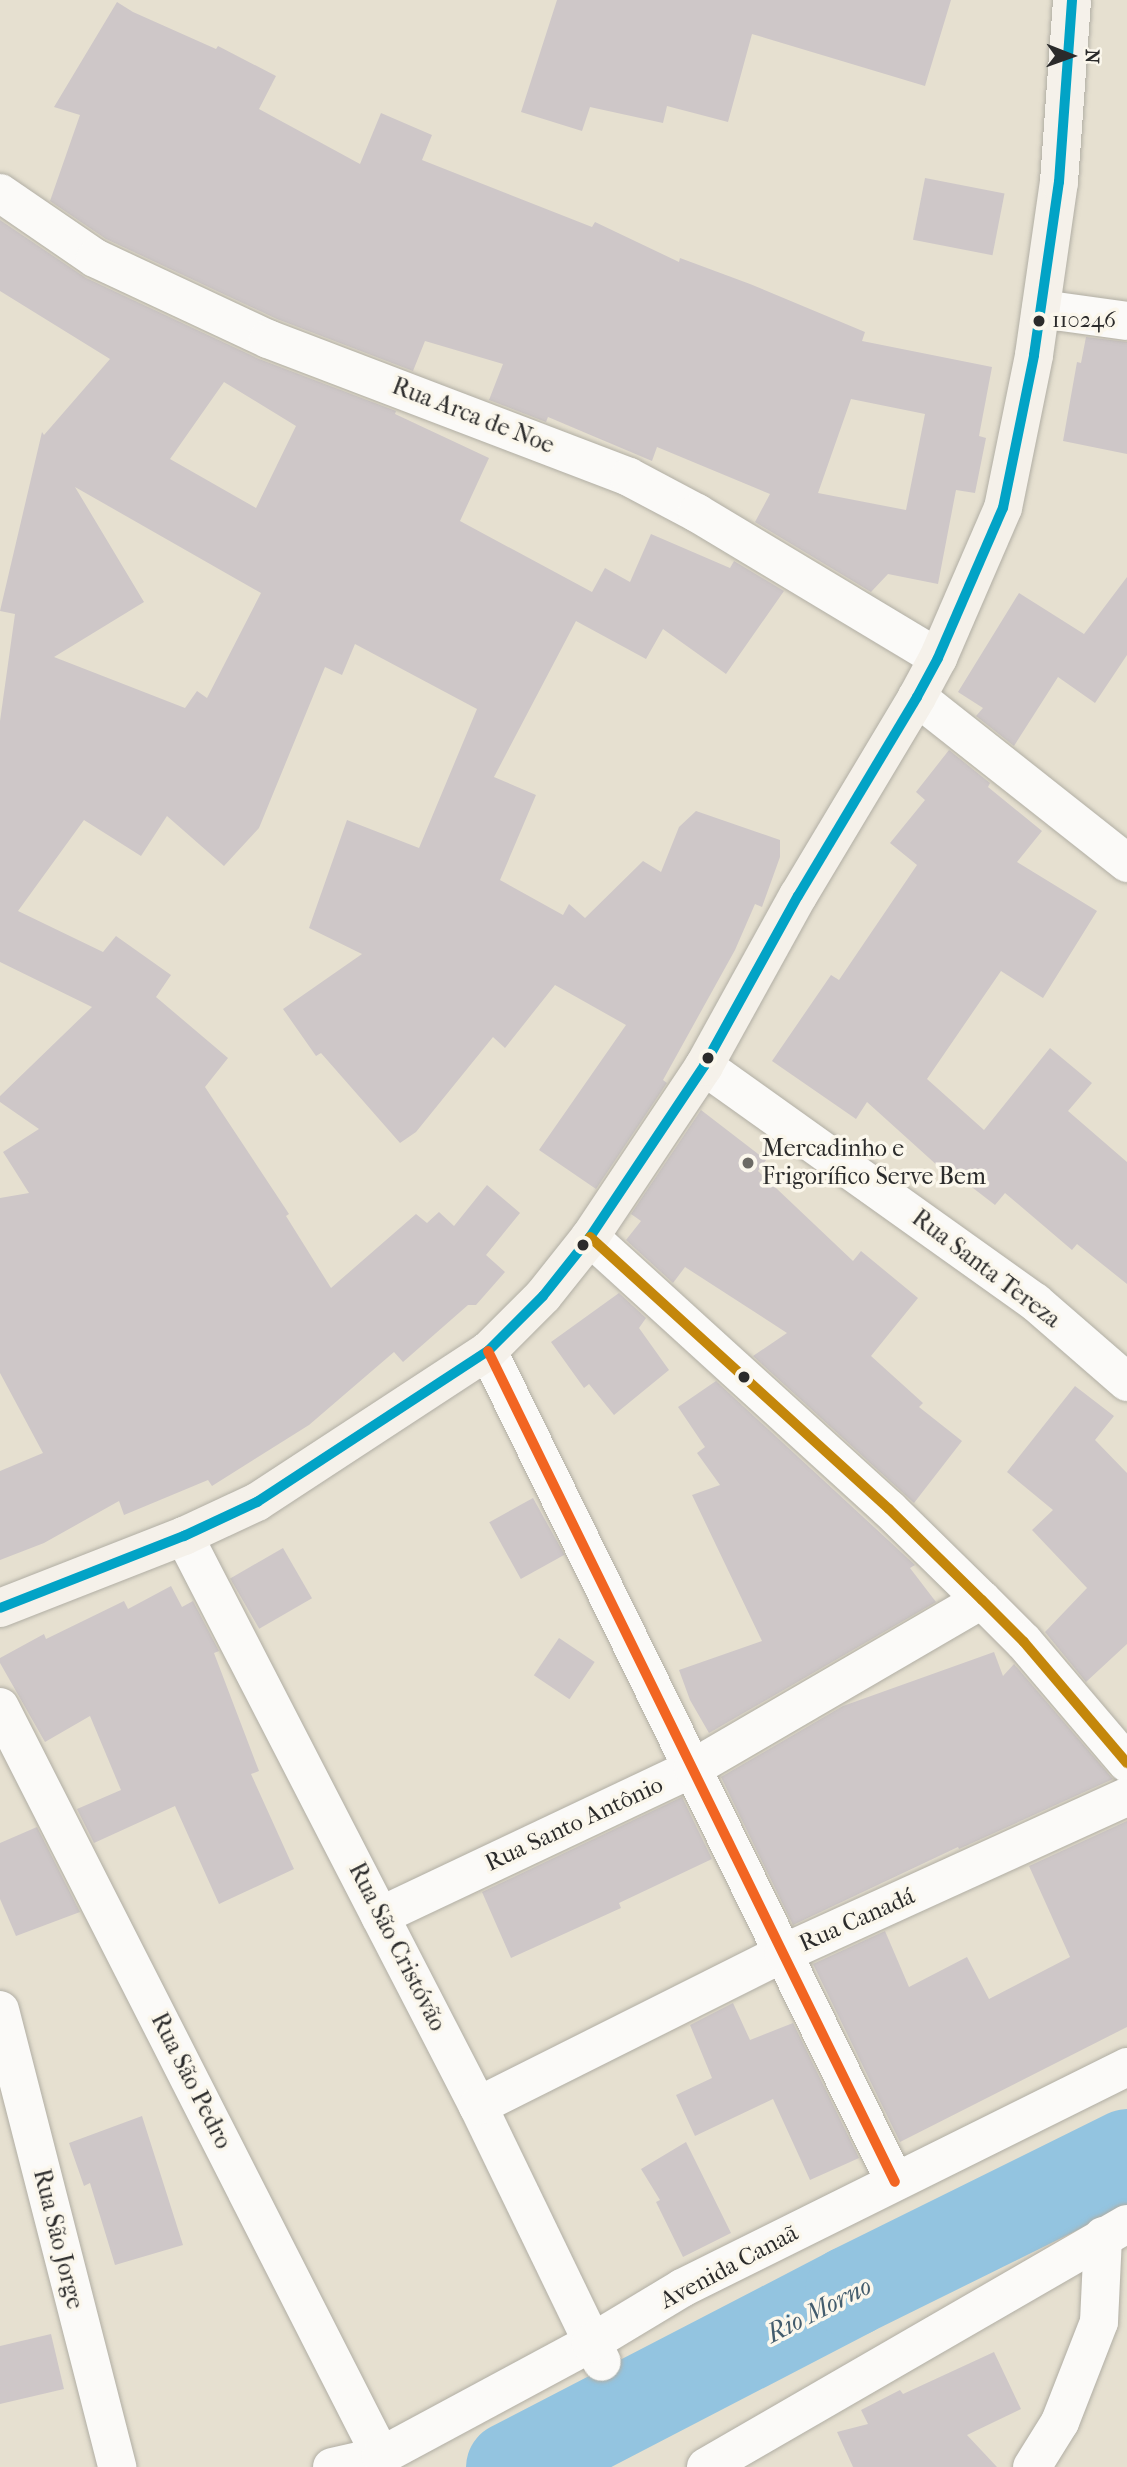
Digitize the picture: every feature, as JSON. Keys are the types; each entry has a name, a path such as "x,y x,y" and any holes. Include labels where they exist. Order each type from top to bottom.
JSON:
{"main road":[{"path":"0,1608 184,1536 257,1502 488,1351 542,1296 590,1237 704,1066 798,896 938,658 1003,508 1041,309 1059,182 1072,0"}],"street":[{"name":"Rua Arca de Noe","path":"0,193 95,258 268,339 629,477 696,513 938,658"},
{"path":"1041,309 1127,321"},
{"path":"917,696 1127,863"},
{"name":"Rua Santa Tereza","path":"704,1066 1035,1302 1127,1382"},
{"path":"590,1237 889,1509 982,1600 1024,1642 1127,1763"},
{"path":"488,1351 895,2182"},
{"name":"Rua São Cristóvão","path":"184,1536 478,2106 596,2353"},
{"name":"Rua Santo Antônio","path":"380,1916 693,1768 982,1600"},
{"name":"Rua São Pedro","path":"0,1707 381,2456"},
{"name":"Rua Canadá","path":"478,2106 784,1953 1127,1797"},
{"name":"Rua São Jorge","path":"0,2010 117,2467"},
{"name":"Avenida Canaã","path":"332,2467 381,2456 596,2353 682,2288 1127,2067"},
{"path":"706,2467 1115,2230"},
{"path":"1032,2467 1060,2423 1099,2322 1115,2230"}],"building":[{"path":"557,0 951,0 925,86 752,34 728,122 667,106 663,123 590,107 582,131 521,112"},
{"path":"117,2 133,12 216,49 218,46 276,76 259,109 360,164 381,113 432,135 422,160 592,227 595,222 679,262 680,258 750,284 865,332 862,341 992,367 979,436 986,438 975,493 956,490 938,584 888,574 871,592 755,522 770,494 657,447 652,461 548,417 546,422 489,400 503,364 425,341 413,371 277,319 106,239 50,201 80,115 54,107","holes":["851,399 925,414 906,510 818,493"]},
{"path":"925,178 1005,193 992,255 913,240"},
{"path":"0,220 86,278 259,359 396,411 395,414 489,458 460,521 592,592 605,568 630,582 651,534 730,568 734,561 784,591 726,674 663,629 646,659 576,621 494,777 536,795 500,880 563,915 569,904 585,918 643,861 661,872 679,827 696,811 780,840 780,857 762,907 755,904 735,950 663,1080 667,1083 596,1189 539,1150 626,1025 555,985 505,1048 493,1037 416,1132 400,1143 321,1053 316,1056 283,1009 362,954 309,928 347,820 419,848 477,709 355,644 342,675 325,667 259,828 224,866 167,816 141,856 84,820 18,911 103,952 116,936 171,975 156,997 228,1058 205,1087 289,1214 286,1216 331,1288 416,1214 427,1223 439,1212 454,1226 487,1185 520,1213 486,1255 505,1272 476,1305 468,1305 403,1362 394,1352 309,1425 212,1486 208,1480 124,1515 119,1501 44,1543 0,1560 0,1471 43,1453 0,1373 0,1198 29,1193 3,1152 39,1129 0,1102 0,1096 92,1007 0,962 0,721 15,614 0,611 42,432 44,435 110,359 0,291","holes":["224,382 296,426 256,508 170,459","75,487 261,593 207,698 197,691 185,708 54,657 144,602"]},
{"path":"1086,337 1127,342 1127,454 1063,441 1077,362 1081,363"},
{"path":"1127,577 1127,655 1095,703 1058,677 1014,746 976,716 983,708 958,692 1019,593 1084,634"},
{"path":"949,750 990,783 988,787 1042,831 1017,862 1097,911 1043,998 1001,971 927,1079 984,1130 1050,1048 1092,1083 1068,1111 1127,1162 1127,1284 1077,1244 1072,1250 1005,1193 995,1205 942,1164 939,1167 867,1102 856,1119 772,1061 831,975 839,980 917,865 890,843 925,800 916,792"},
{"path":"701,1110 766,1160 758,1171 853,1261 861,1251 918,1298 871,1356 923,1403 919,1407 962,1441 914,1503 753,1356 787,1333 685,1267 673,1283 626,1240 641,1221 631,1214"},
{"path":"619,1293 646,1318 639,1328 669,1370 614,1415 589,1384 584,1388 551,1342"},
{"path":"716,1381 915,1565 910,1568 936,1602 709,1733 690,1700 679,1670 762,1641 692,1495 720,1485 697,1453 705,1447 678,1407"},
{"path":"1075,1386 1114,1416 1095,1440 1127,1473 1127,1644 1086,1682 1045,1632 1087,1588 1032,1530 1053,1510 1007,1472"},
{"path":"533,1498 565,1555 521,1579 489,1522"},
{"path":"283,1548 312,1598 259,1629 230,1578"},
{"path":"171,1586 182,1607 193,1601 219,1651 214,1653 259,1771 251,1774 294,1869 219,1904 175,1806 94,1843 77,1809 121,1790 90,1716 45,1742 0,1663 0,1658 44,1634 46,1639 124,1601 128,1609"},
{"path":"559,1638 595,1662 569,1699 534,1675"},
{"path":"994,1652 1003,1676 1014,1664 1113,1779 959,1849 958,1847 793,1925 721,1777 843,1706"},
{"path":"682,1797 712,1859 619,1903 621,1908 511,1958 482,1892"},
{"path":"1127,1821 1127,2027 900,2142 813,1964 885,1931 909,1987 967,1957 989,1999 1070,1957 1029,1866"},
{"path":"37,1827 80,1912 16,1936 0,1899 0,1843"},
{"path":"733,2003 750,2040 793,2023 859,2158 810,2180 773,2099 695,2136 676,2095 712,2078 690,2025"},
{"path":"142,2116 183,2245 115,2265 90,2183 84,2186 69,2143"},
{"path":"686,2142 731,2233 683,2257 656,2202 660,2200 641,2169"},
{"path":"51,2334 64,2389 0,2404 0,2346"},
{"path":"994,2352 1021,2409 967,2435 997,2467 853,2467 837,2432 868,2424 861,2410 900,2390 903,2394"}],"waterway":[{"name":"Rio Morno","path":"511,2467 850,2291 1127,2154"}],"transit line":[{"path":"0,1608 184,1536 257,1502 488,1351 543,1296 590,1237 704,1066 798,896 917,697 938,658 1003,508 1034,355 1059,182 1072,0"},
{"path":"590,1237 889,1509 982,1600 1024,1642 1127,1763"},
{"path":"488,1351 895,2182"}],"place":[{"name":"110246","path":"1039,321"},
{"name":"Mercadinho e Frigorífico Serve Bem","path":"748,1163"}]}
